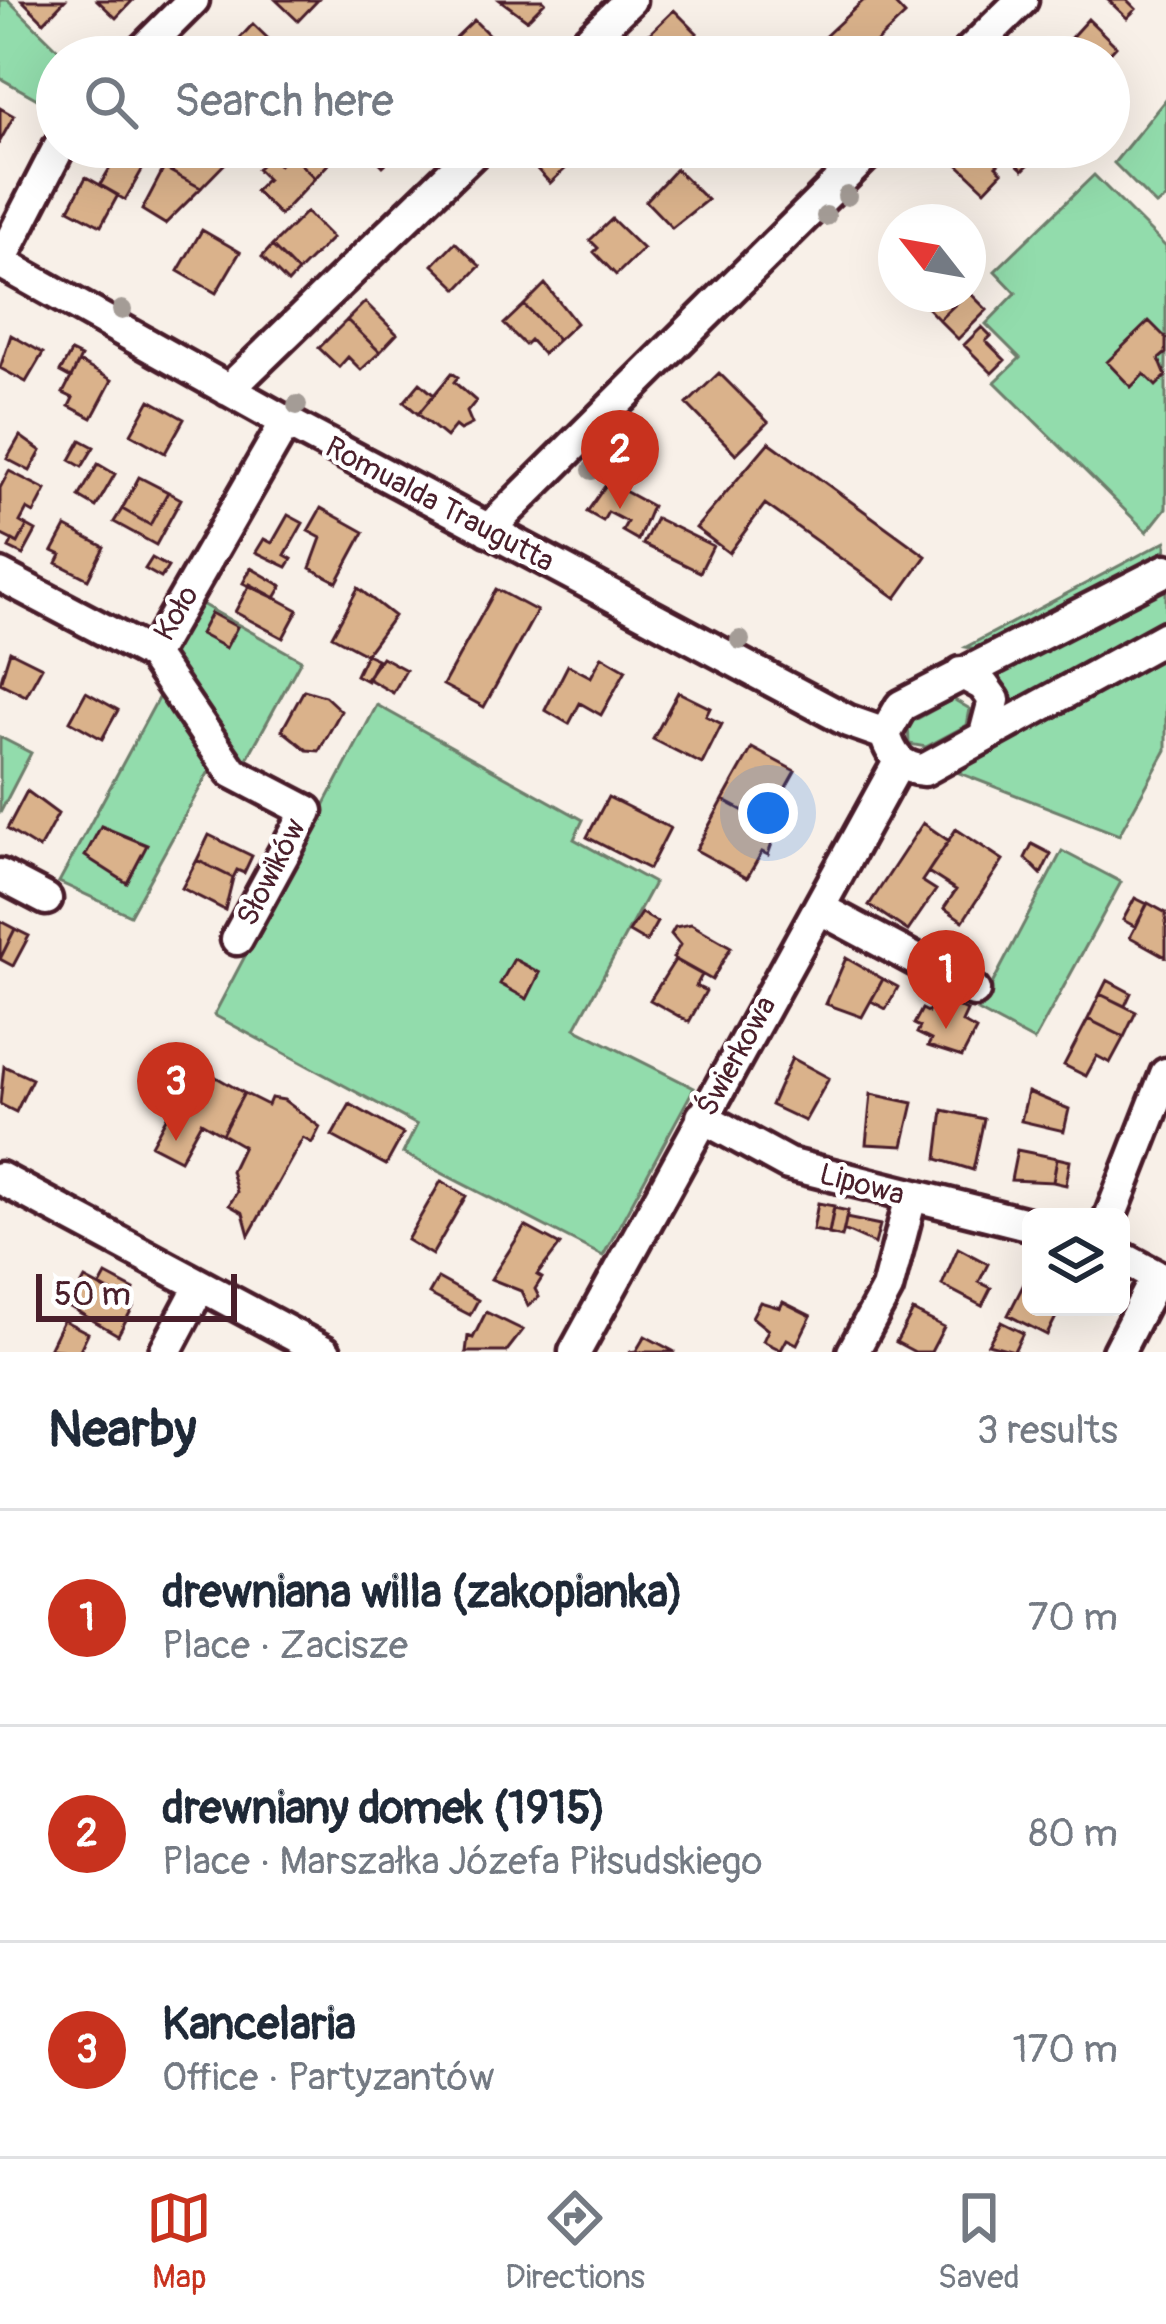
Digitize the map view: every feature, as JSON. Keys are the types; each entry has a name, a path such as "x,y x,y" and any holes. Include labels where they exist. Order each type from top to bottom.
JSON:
{"street":[{"path":"157,36 194,0"},
{"path":"593,36 630,0"},
{"path":"985,36 1022,0"},
{"path":"0,262 48,168"},
{"path":"228,390 456,168"},
{"path":"488,530 853,168"},
{"name":"Romualda Traugutta","path":"0,262 286,422 892,748"},
{"name":"Koło","path":"0,575 152,655 286,422"},
{"name":"Świerkowa","path":"575,1352 819,908 892,748 901,706 1166,570"},
{"path":"892,748 924,770 1166,638"},
{"name":"Słowików","path":"152,655 232,772 307,811 237,939"},
{"path":"961,673 983,685 994,700 985,734"},
{"path":"0,874 46,899"},
{"path":"819,908 974,992"},
{"path":"1114,1208 1166,1074"},
{"name":"Lipowa","path":"702,1117 788,1164 1022,1223"},
{"path":"0,1178 325,1352"},
{"path":"854,1352 887,1288 911,1197"},
{"path":"1118,1352 1161,1278 1130,1262"},
{"path":"165,1352 200,1286"}],"green space":[{"path":"0,0 8,0 45,36 36,36 36,98 0,78"},
{"path":"1166,99 1166,199 1156,205 1119,168 1130,168 1130,143"},
{"path":"1094,175 1166,247 1166,508 1147,532 995,382 1020,358 986,324 1016,293 995,271"},
{"path":"1166,541 1166,549 1139,571 981,650 966,647"},
{"path":"1166,583 1166,626 1008,708 991,676"},
{"path":"198,602 301,660 243,766 169,653"},
{"path":"1166,648 1166,750 1119,835 944,767"},
{"path":"163,689 212,766 130,915 59,882"},
{"path":"953,699 970,709 967,725 926,747 909,744 908,724"},
{"path":"377,705 583,820 574,839 654,883 575,1028 694,1088 603,1256 403,1153 417,1125 214,1015"},
{"path":"0,737 31,753 0,813"},
{"path":"1062,851 1121,882 1034,1041 978,1011"}],"building":[{"path":"22,0 65,0 44,22"},
{"path":"97,0 133,0 116,18"},
{"path":"276,0 318,0 298,21"},
{"path":"500,0 543,0 545,2 527,20"},
{"path":"864,0 891,0 905,15 883,36 825,36"},
{"path":"1108,0 1127,0 1136,9 1127,18"},
{"path":"674,10 697,33 694,36 647,36"},
{"path":"1088,19 1106,36 1072,36"},
{"path":"474,20 490,36 457,36"},
{"path":"253,24 265,36 242,36"},
{"path":"0,108 14,116 0,141"},
{"path":"110,168 143,168 125,200 100,185"},
{"path":"164,168 221,168 201,188"},
{"path":"164,168 201,188 165,224 142,210"},
{"path":"305,168 324,168 315,178"},
{"path":"305,168 315,178 280,215 255,191 267,179 257,169"},
{"path":"536,168 566,168 550,183"},
{"path":"962,168 998,168 1002,172 985,190"},
{"path":"676,169 707,200 672,228 646,201"},
{"path":"86,177 118,195 101,226 69,209"},
{"path":"306,212 332,238 298,272 272,246"},
{"path":"612,219 643,249 616,275 594,252 598,248 590,240"},
{"path":"202,230 240,252 216,293 178,271"},
{"path":"455,242 480,266 458,289 433,265"},
{"path":"272,246 298,272 288,283 262,257"},
{"path":"545,284 576,323 558,340 524,305"},
{"path":"365,302 397,334 380,352 347,320"},
{"path":"524,305 558,340 543,354 530,340 525,345 504,324"},
{"path":"947,312 985,312 958,339 939,320"},
{"path":"347,320 380,352 361,370 348,357 339,367 319,348"},
{"path":"1149,321 1166,338 1166,353 1159,359 1166,376 1156,386 1144,374 1131,387 1107,362"},
{"path":"982,327 991,336 986,341 1005,360 992,373 964,345"},
{"path":"11,335 43,353 26,382 0,368"},
{"path":"71,352 81,357 71,378 60,372"},
{"path":"79,362 112,380 92,418 69,406 73,398 63,393"},
{"path":"452,373 458,377 454,382 476,401 467,412 472,424 460,430 455,426 446,437 418,414"},
{"path":"719,373 768,422 736,454 687,404"},
{"path":"420,383 434,395 418,414 404,402"},
{"path":"150,400 184,419 165,453 131,434"},
{"path":"20,436 41,451 30,471 7,459"},
{"path":"81,440 94,447 82,467 70,460"},
{"path":"769,442 926,556 896,598 765,504 729,553 696,528"},
{"path":"98,464 115,474 96,507 79,497"},
{"path":"9,471 46,490 34,513 27,509 20,522 27,526 18,543 0,534 0,488"},
{"path":"139,477 168,492 150,525 122,509"},
{"path":"608,482 652,506 638,540 622,531 627,522 608,512 603,521 587,512"},
{"path":"168,492 181,499 156,545 114,522 122,509 150,525"},
{"path":"321,508 364,532 337,582 310,568 321,538 308,531"},
{"path":"288,515 303,523 285,555 292,559 287,567 256,552 264,539 272,543"},
{"path":"656,518 713,546 700,572 643,544"},
{"path":"27,526 36,531 23,555 9,548 13,540 18,543"},
{"path":"66,527 104,547 88,579 57,563 61,555 53,551"},
{"path":"152,558 168,567 161,578 145,569"},
{"path":"251,568 282,586 275,598 243,583"},
{"path":"250,584 298,610 283,638 235,612"},
{"path":"358,588 394,616 366,654 332,636"},
{"path":"496,589 537,611 484,707 443,685"},
{"path":"211,613 237,627 226,648 200,634"},
{"path":"10,651 42,667 26,696 0,683"},
{"path":"366,654 377,659 367,681 356,675"},
{"path":"602,656 626,670 601,715 580,703 569,724 545,710 568,665 591,677"},
{"path":"382,657 406,670 393,693 367,678"},
{"path":"304,690 325,696 341,711 319,751 307,750 282,730"},
{"path":"86,692 118,710 102,739 70,721"},
{"path":"678,692 710,708 706,716 722,724 702,764 653,739"},
{"path":"752,748 795,771 766,823 723,800"},
{"path":"27,791 58,814 39,849 7,829"},
{"path":"608,797 670,828 649,869 587,837"},
{"path":"723,800 777,829 768,855 762,852 747,878 696,850"},
{"path":"923,823 949,841 922,881 936,890 908,931 869,905"},
{"path":"101,826 147,845 127,883 85,856"},
{"path":"956,829 1003,860 963,921 944,908 956,890 928,872"},
{"path":"209,835 252,856 244,873 237,870 233,878 197,860"},
{"path":"1032,844 1051,854 1041,874 1025,858"},
{"path":"197,860 233,878 225,910 182,888"},
{"path":"1135,898 1147,904 1136,927 1123,920"},
{"path":"1148,903 1166,913 1166,957 1130,937"},
{"path":"641,913 657,922 646,942 629,932"},
{"path":"0,921 15,929 0,959"},
{"path":"691,924 731,947 712,980 673,958 680,945 671,934 675,927"},
{"path":"15,929 29,936 13,966 0,959"},
{"path":"846,958 883,979 862,1017 826,1004"},
{"path":"514,959 540,973 527,999 500,984"},
{"path":"675,960 702,975 696,986 706,991 689,1022 650,1000"},
{"path":"883,979 898,987 886,1009 871,1001"},
{"path":"1107,980 1131,993 1125,1006 1100,994"},
{"path":"1100,994 1136,1012 1124,1037 1088,1019"},
{"path":"950,1003 967,1011 962,1022 976,1030 962,1057 928,1046 931,1040 917,1033 920,1027 914,1024 922,1009 928,1012 931,1006 944,1013"},
{"path":"1088,1019 1124,1037 1110,1063 1097,1056 1086,1076 1064,1065"},
{"path":"792,1058 829,1078 805,1121 771,1105"},
{"path":"195,1065 244,1093 222,1134 201,1122 180,1160 151,1145"},
{"path":"4,1066 32,1079 16,1112 0,1104"},
{"path":"1028,1092 1069,1109 1064,1131 1021,1121"},
{"path":"244,1093 268,1105 271,1098 284,1100 320,1127 312,1143 303,1138 249,1235 243,1213 229,1205 237,1192 231,1171 243,1146 222,1134"},
{"path":"871,1094 913,1103 903,1146 866,1144"},
{"path":"350,1104 403,1134 386,1165 332,1136"},
{"path":"943,1110 984,1119 973,1170 937,1159"},
{"path":"1017,1150 1057,1158 1053,1182 1011,1180"},
{"path":"1057,1158 1070,1161 1066,1185 1053,1182"},
{"path":"441,1181 466,1196 432,1255 407,1240"},
{"path":"818,1203 834,1206 829,1233 813,1230"},
{"path":"834,1208 848,1211 842,1237 829,1234"},
{"path":"846,1218 880,1225 875,1244 844,1230"},
{"path":"525,1226 560,1245 537,1275 542,1278 535,1289 539,1297 528,1306 521,1291 491,1279"},
{"path":"958,1248 988,1264 979,1282 991,1288 982,1306 942,1285"},
{"path":"106,1275 134,1290 129,1302 100,1286"},
{"path":"438,1278 478,1300 470,1315 429,1294"},
{"path":"85,1279 134,1305 118,1335 70,1307"},
{"path":"1022,1288 1022,1316 1056,1316 1047,1335 1008,1315"},
{"path":"760,1302 780,1308 783,1302 811,1316 797,1344 787,1339 781,1350 763,1341 768,1330 752,1317"},
{"path":"913,1311 944,1327 931,1352 915,1352 896,1342"},
{"path":"486,1312 523,1330 506,1352 466,1352 468,1336 473,1338"},
{"path":"63,1320 88,1333 79,1352 49,1349"},
{"path":"1001,1322 1023,1333 1014,1351 988,1344"},
{"path":"645,1336 675,1352 629,1352 636,1351"}],"place":[{"name":"drewniany domek (1915)","path":"620,509"},
{"name":"drewniana willa (zakopianka)","path":"946,1029"},
{"name":"Kancelaria","path":"176,1141"}]}
